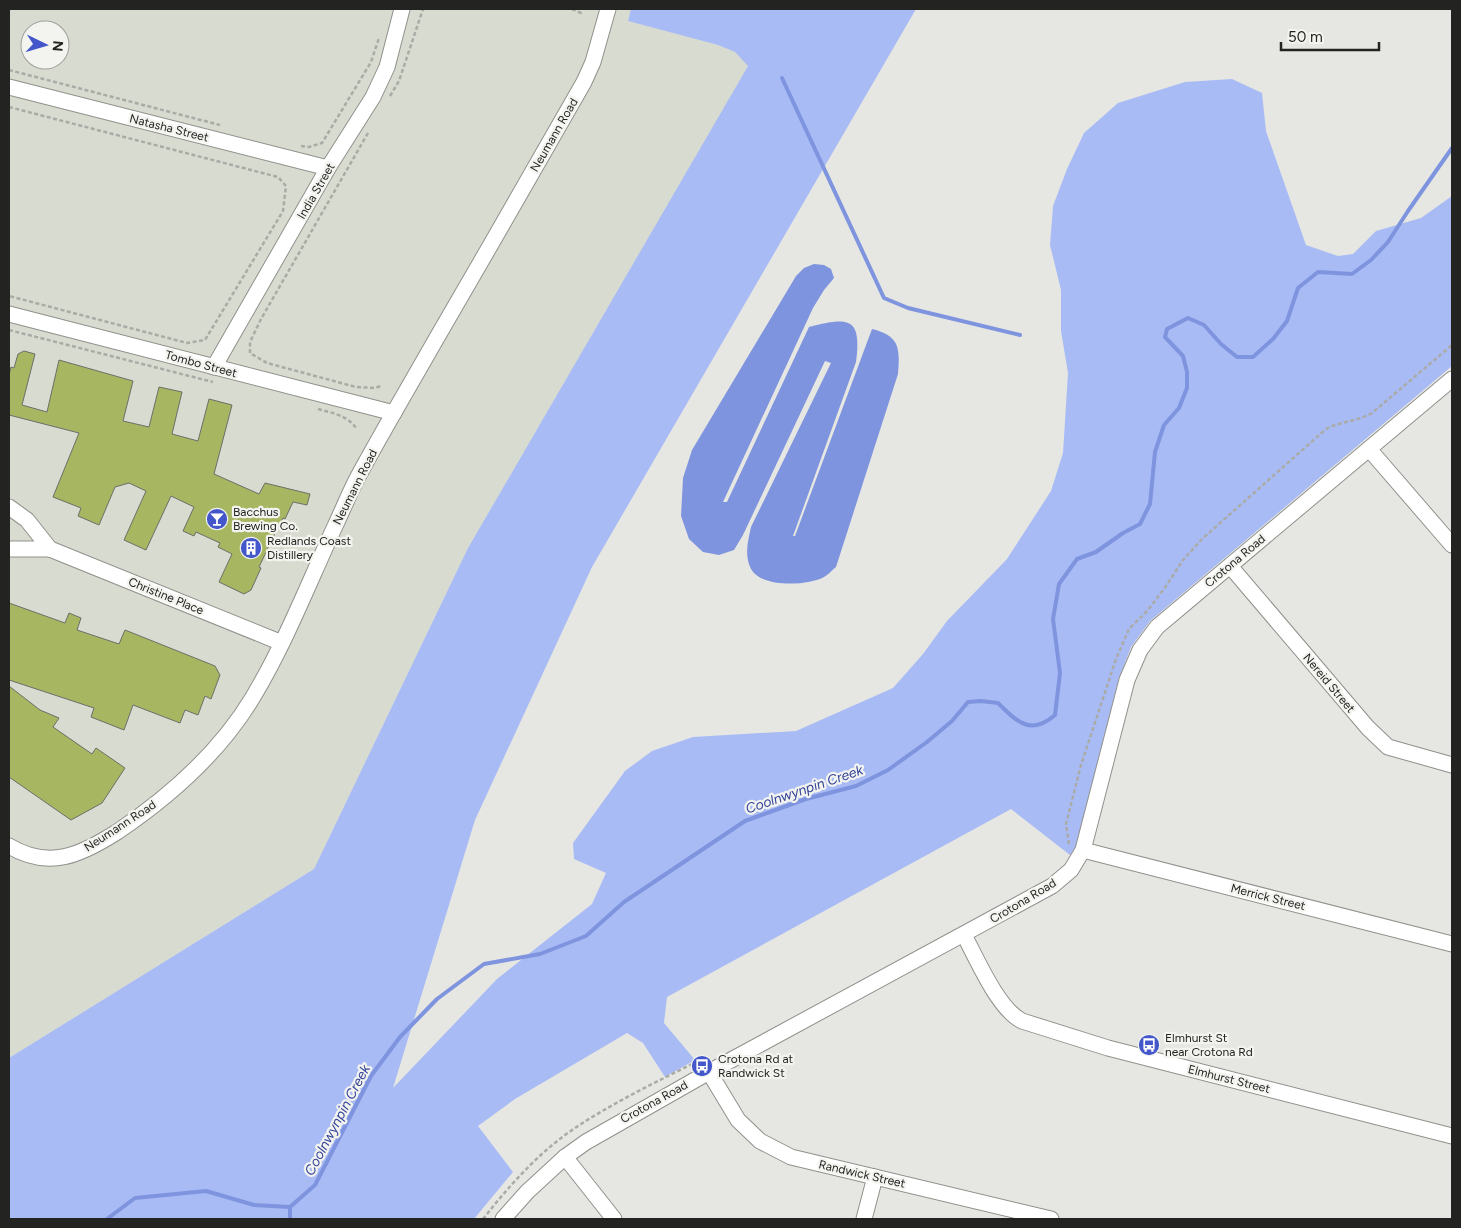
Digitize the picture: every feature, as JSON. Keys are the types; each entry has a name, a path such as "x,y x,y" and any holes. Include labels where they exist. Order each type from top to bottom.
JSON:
{"street":[{"name":"India Street","path":"214,367 328,168 372,97 387,67 402,9"},
{"name":"Neumann Road","path":"9,846 24,854 41,858 57,858 74,855 93,846 132,821 184,780 229,730 252,699 282,643 358,475 584,82 593,62 608,9"},
{"name":"Natasha Street","path":"9,87 328,168"},
{"name":"Tombo Street","path":"9,314 394,413"},
{"name":"Crotona Road","path":"503,1219 527,1192 565,1157 704,1066 964,935 1052,886 1071,870 1075,851 1128,680 1140,650 1157,627 1452,379"},
{"path":"1369,449 1452,546"},
{"name":"Christine Place","path":"9,507 27,520 50,549"},
{"name":"Christine Place","path":"9,549 50,549 282,643"},
{"name":"Nereid Street","path":"1230,566 1368,728 1388,746 1452,765"},
{"name":"Merrick Street","path":"1075,851 1452,944"},
{"name":"Elmhurst Street","path":"964,935 1000,1001 1013,1017 1022,1021 1108,1048 1452,1136"},
{"name":"Randwick Street","path":"704,1066 738,1120 760,1141 791,1157 1023,1216 1051,1219"},
{"path":"565,1157 614,1219"},
{"path":"864,1219 875,1177"}],"path":[{"path":"388,98 399,81 423,9"},
{"path":"572,9 584,14"},
{"path":"300,145 310,147 322,143 371,62 379,37"},
{"path":"9,70 226,126"},
{"path":"9,107 278,177 286,186 283,210 205,340 187,343 9,296"},
{"path":"368,133 261,318 250,342 250,353 267,363 356,387 375,388 381,386"},
{"path":"9,330 217,383"},
{"path":"1075,851 1070,844 1066,824 1081,765 1116,659 1129,628 1148,610 1183,560 1202,539 1326,429 1338,424 1361,419 1372,413 1452,345"},
{"path":"318,409 342,416 351,421 356,428"},
{"path":"482,1219 518,1178 552,1146 574,1129 655,1083 704,1066"}],"shaded area":[{"path":"9,9 631,9 628,21 718,45 735,52 749,65 468,548 314,869 9,1058"},
{"path":"631,9 916,9 592,567 475,820 393,1088 497,979 592,904 606,873 574,859 573,843 625,771 652,751 693,737 796,731 893,688 923,654 947,621 1007,559 1051,491 1063,453 1068,373 1061,331 1061,290 1050,245 1053,206 1067,169 1084,133 1118,103 1185,82 1232,79 1262,93 1266,131 1306,245 1338,256 1353,254 1376,231 1421,218 1452,196 1452,366 1150,621 1131,647 1119,678 1076,846 1070,855 1011,809 667,997 664,1023 695,1060 665,1077 643,1043 627,1033 515,1099 478,1126 513,1172 474,1219 9,1219 9,1058 314,869 468,548 748,66 735,52 718,45 628,21"},
{"path":"814,264 824,265 831,269 834,278 813,308 723,502 727,502 809,327 834,322 850,324 857,336 856,362 793,536 795,536 872,329 888,335 896,344 899,357 898,374 836,567 826,576 817,580 785,584 764,580 751,569 747,548 751,527 831,363 825,361 743,535 734,550 719,555 703,552 689,539 681,516 683,478 692,450 796,276 804,268"}],"building":[{"path":"24,351 35,354 22,405 47,412 59,360 133,381 123,421 149,427 159,387 182,392 172,434 198,441 209,399 232,405 214,474 259,494 265,483 310,494 307,505 293,502 285,519 283,518 259,567 261,568 251,590 244,594 219,582 232,554 218,547 220,543 196,532 194,536 183,531 194,507 171,496 146,550 124,540 146,491 129,483 115,487 99,525 78,516 81,508 53,497 79,433 9,415 9,375 11,367 14,368 18,354"},
{"path":"9,603 65,623 69,613 81,618 77,630 119,644 125,630 215,666 220,675 211,699 205,696 198,715 185,710 180,723 133,705 124,730 91,717 94,708 9,680"},
{"path":"9,686 40,710 59,718 53,727 92,754 96,748 125,768 102,803 71,820 9,777"}],"waterway":[{"path":"782,78 884,298 908,308 1020,335"},
{"name":"Coolnwynpin Creek","path":"107,1219 135,1198 206,1191 254,1205 290,1207 315,1185 371,1076 400,1037 437,999 484,964 540,954 586,936 624,902 745,821 806,799 856,786 888,770 952,721 968,702 998,703 1018,721 1031,725 1039,725 1055,715 1060,673 1053,619 1059,584 1077,559 1096,552 1123,533 1140,524 1150,504 1155,452 1164,425 1179,408 1187,388 1187,372 1183,356 1165,337 1167,329 1188,318 1204,325 1221,344 1237,357 1253,357 1273,339 1287,321 1298,288 1318,272 1352,274 1371,260 1388,242 1452,148"},
{"path":"290,1207 290,1219"}],"place":[{"name":"Bacchus Brewing Co.","path":"217,519"},
{"name":"Redlands Coast Distillery","path":"251,548"},
{"name":"Elmhurst St near Crotona Rd","path":"1149,1045"},
{"name":"Crotona Rd at Randwick St","path":"702,1066"}]}
